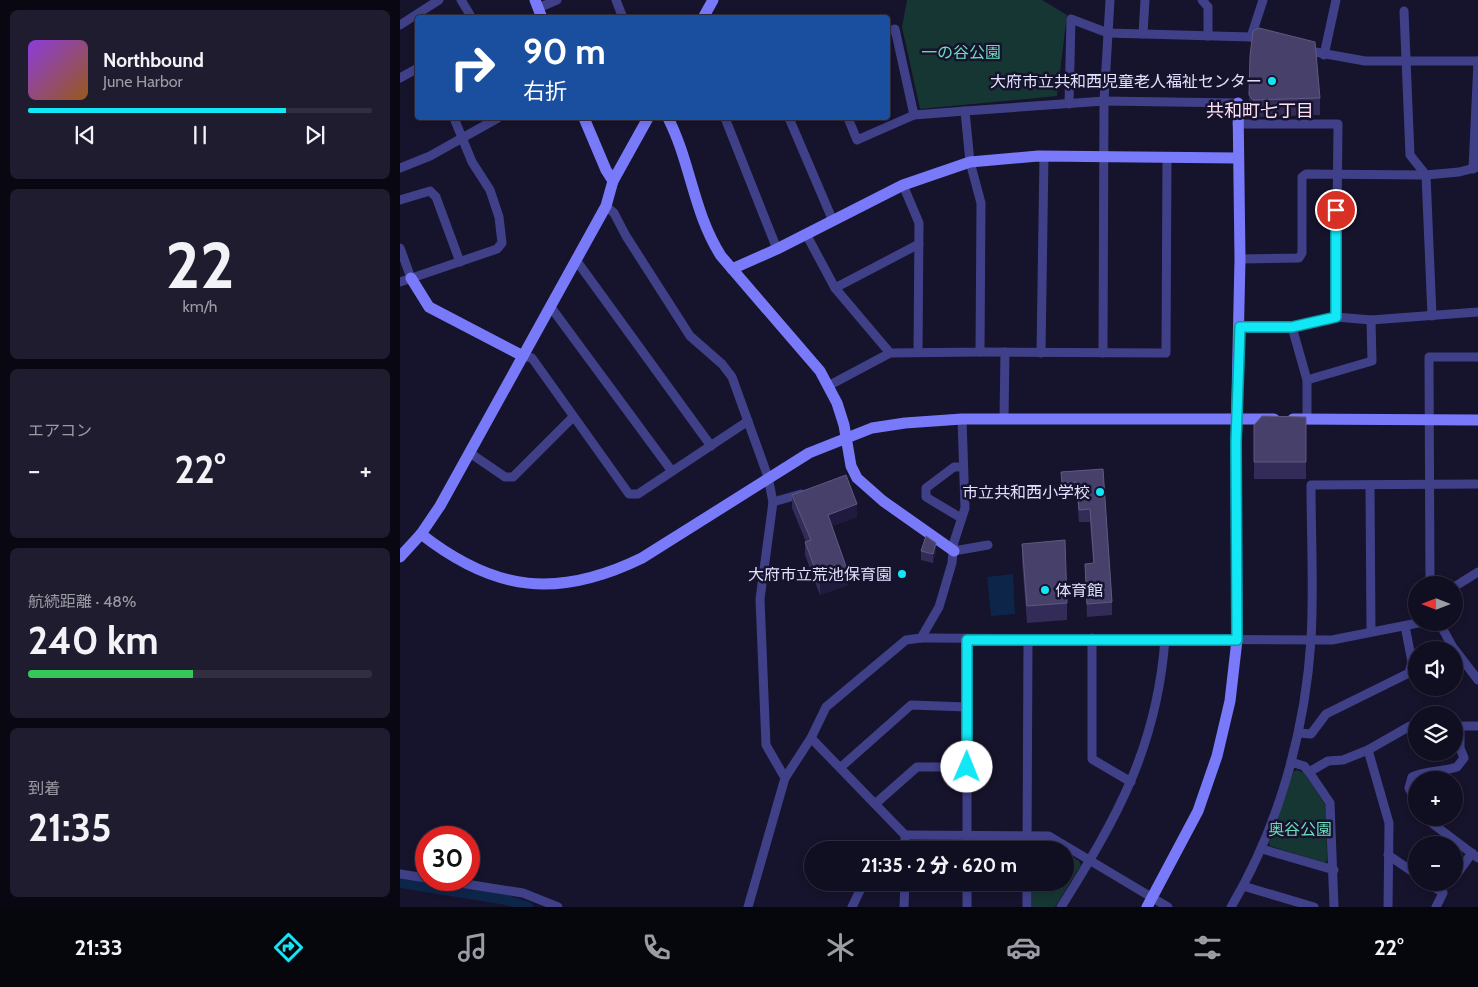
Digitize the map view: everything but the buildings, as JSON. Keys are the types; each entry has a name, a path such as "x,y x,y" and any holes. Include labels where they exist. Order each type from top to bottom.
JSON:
{"street":[{"path":"422,15 440,0"},
{"path":"461,0 470,15"},
{"path":"538,9 557,0"},
{"path":"616,0 622,15"},
{"path":"704,15 712,0"},
{"path":"1103,353 1104,101 1110,0"},
{"path":"1143,34 1145,0"},
{"path":"1202,0 1208,7 1208,36"},
{"path":"1251,37 1263,0"},
{"path":"1324,55 1336,0"},
{"path":"1404,11 1410,155 1426,175 1432,316"},
{"path":"1069,104 1071,19 1108,33 1251,37 1269,41"},
{"path":"400,25 415,20"},
{"path":"890,30 895,29 914,115"},
{"path":"1240,258 1299,258 1302,253 1302,177 1306,174 1426,175 1476,168 1478,61 1365,61 1324,55 1296,48"},
{"path":"400,78 415,70"},
{"path":"849,120 857,140 914,115 1104,101 1238,103 1240,327 1237,419 1237,640 1230,701 1217,756 1198,811 1149,903"},
{"path":"966,111 970,162 981,203 980,352"},
{"path":"405,280 497,249 502,243 499,217 490,190 472,162 455,120"},
{"path":"400,168 430,156 494,120"},
{"path":"585,120 606,170 614,181"},
{"path":"400,557 421,534 470,453 606,206 614,181 647,120"},
{"path":"669,120 682,150 708,237 732,269 820,371 828,386 839,410 852,479 954,551 988,545"},
{"path":"726,120 777,249"},
{"path":"790,120 833,221"},
{"path":"1237,124 1338,124 1336,317"},
{"path":"1041,353 1044,156"},
{"path":"732,269 777,249 903,185 970,162 1044,156 1237,158"},
{"path":"828,386 890,353 1166,353 1167,158"},
{"path":"903,185 919,223 918,352"},
{"path":"400,200 430,191 436,196 460,262"},
{"path":"606,206 614,212 626,236 690,336 722,364 732,377 768,477 773,502 760,599 766,745 785,778"},
{"path":"806,234 835,288 890,353"},
{"path":"835,288 919,244"},
{"path":"400,248 405,280 428,307 523,356 532,358 629,494 638,494 671,470 748,421"},
{"path":"576,260 711,446"},
{"path":"550,306 671,470"},
{"path":"1240,327 1292,327 1336,317 1370,320 1478,312"},
{"path":"1307,380 1372,361 1370,320"},
{"path":"1292,327 1307,380 1307,419"},
{"path":"1004,418 1005,352"},
{"path":"1430,576 1429,357 1478,357"},
{"path":"470,453 505,477 513,477 573,418"},
{"path":"421,534 443,551 490,574 536,585 563,584 588,580 616,571 642,558 768,477 809,453 845,437 872,428 905,423 1004,418 1478,420"},
{"path":"921,638 939,607 965,508 962,419"},
{"path":"961,518 926,497 926,488 954,467 963,467"},
{"path":"1231,907 1262,849 1299,733 1311,641 1311,485 1478,484"},
{"path":"1370,485 1371,631"},
{"path":"773,502 810,491"},
{"path":"1463,581 1478,572"},
{"path":"748,907 785,778 811,738 826,707 906,640 921,638 967,640 1092,638 1311,641 1332,640 1408,625"},
{"path":"1299,733 1311,734 1326,714 1409,672 1412,662 1405,626"},
{"path":"1444,631 1452,646 1478,680"},
{"path":"1092,638 1092,759 1131,782"},
{"path":"1027,841 1028,639"},
{"path":"1060,907 1090,860 1131,782 1150,732 1162,670 1164,639"},
{"path":"967,640 967,841"},
{"path":"841,767 911,705 967,707"},
{"path":"1463,726 1478,726"},
{"path":"1310,772 1328,761 1343,760 1368,750 1408,727"},
{"path":"811,738 905,835 905,841"},
{"path":"1368,750 1389,823 1388,907"},
{"path":"1446,771 1457,767 1462,761"},
{"path":"1291,762 1304,766 1310,772 1330,803 1334,907"},
{"path":"875,804 917,767 967,767"},
{"path":"1436,826 1475,856 1463,869"},
{"path":"905,835 1049,836 1090,860 1149,903 1168,907"},
{"path":"1262,849 1334,870"},
{"path":"1388,855 1408,869"},
{"path":"400,874 415,876"},
{"path":"480,886 523,893 558,907"},
{"path":"1243,886 1314,907"},
{"path":"852,907 860,891"},
{"path":"904,907 905,891"},
{"path":"967,891 967,907"},
{"path":"1027,891 1027,907"},
{"path":"1436,907 1443,893 1440,891"}],"green space":[{"name":"一の谷公園","path":"907,0 1042,0 1067,15 1057,96 920,109 902,27"},
{"name":"奥谷公園","path":"1297,770 1304,773 1326,806 1327,860 1325,863 1270,846 1269,842 1293,772"},
{"path":"1074,858 1081,865 1074,876"},
{"path":"1032,891 1065,891 1055,907 1032,907"}],"water":[{"path":"1013,574 1015,614 991,616 987,577"}],"waterway":[{"path":"400,883 507,900 528,907"}],"place":[{"name":"大府市立共和西児童老人福祉センター","path":"1272,81"},
{"name":"市立共和西小学校","path":"1100,492"},
{"name":"大府市立荒池保育園","path":"902,574"},
{"name":"体育館","path":"1045,590"}],"district":[{"name":"共和町七丁目","path":"1260,111"}],"route":[{"path":"967,767 967,640 1092,638 1237,640 1236,442 1240,327 1292,327 1336,317 1336,210"}]}
